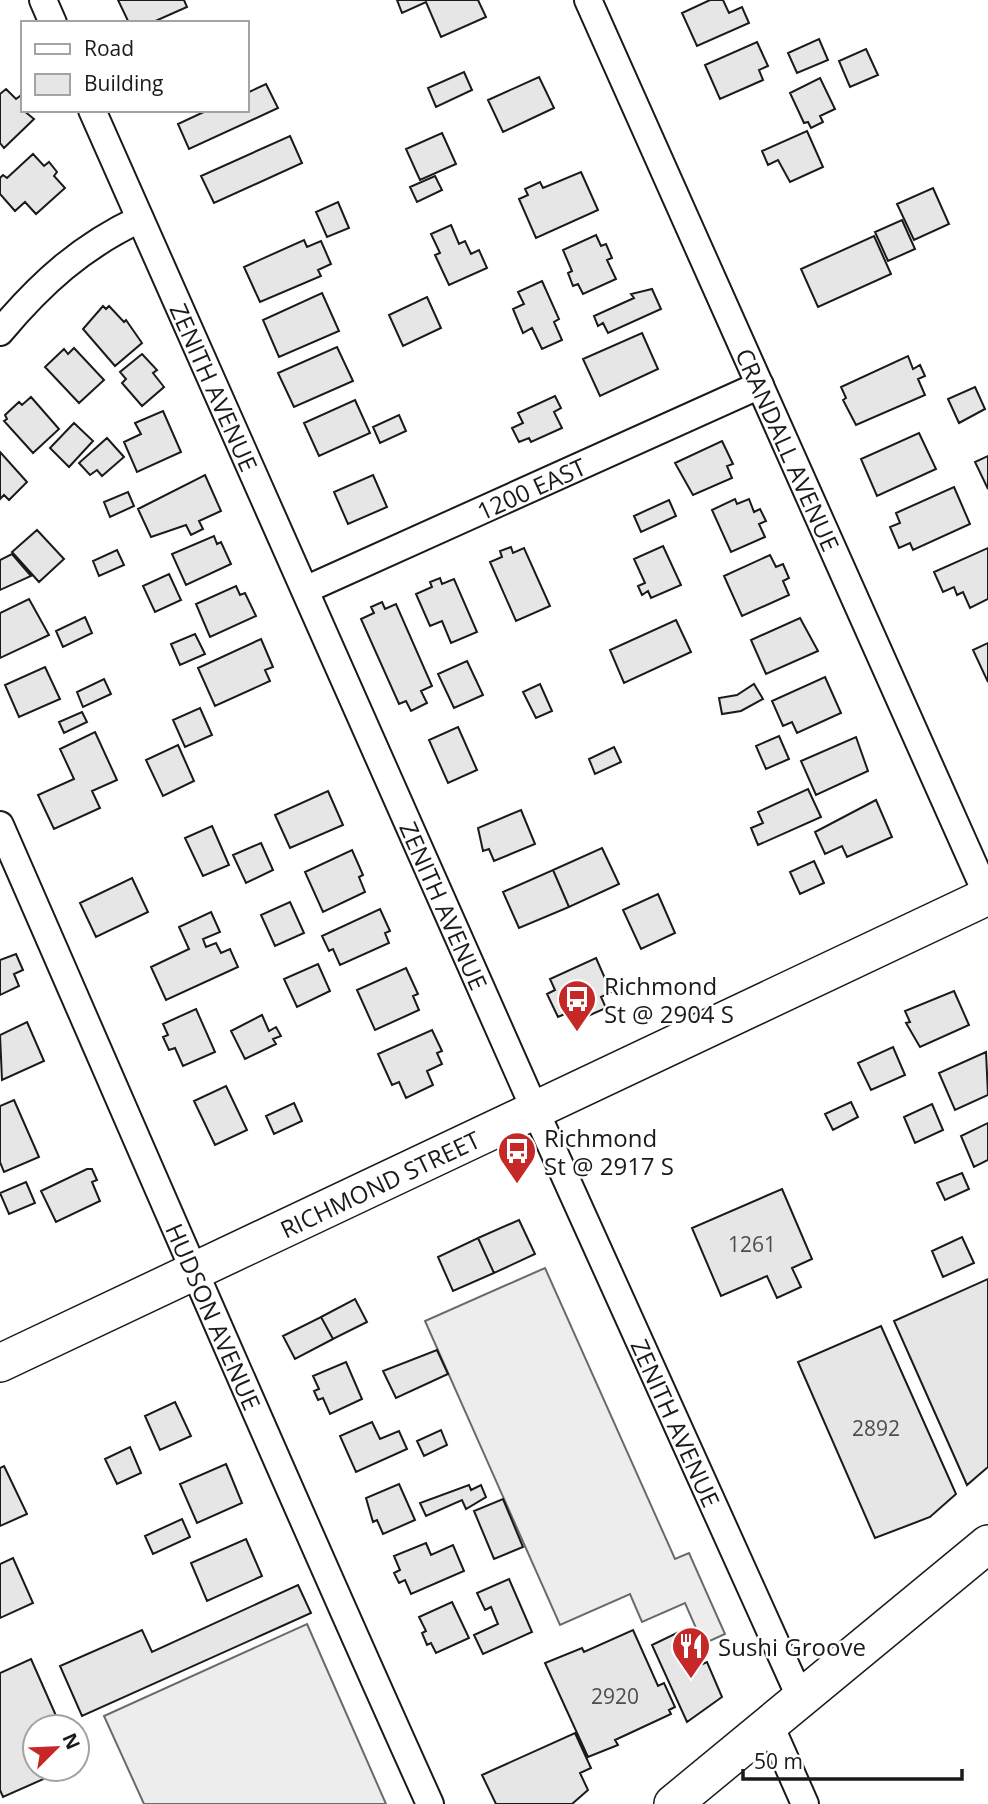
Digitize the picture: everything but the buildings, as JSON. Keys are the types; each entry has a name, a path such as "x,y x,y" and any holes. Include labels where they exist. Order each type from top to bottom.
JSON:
{"main road":[{"name":"RICHMOND STREET","path":"0,1363 988,896"},
{"path":"673,1804 988,1544"}],"street":[{"path":"43,0 52,21"},
{"name":"CRANDALL AVENUE","path":"587,0 988,896"},
{"name":"ZENITH AVENUE","path":"93,112 801,1699"},
{"path":"0,332 58,269 98,240 140,219"},
{"name":"1200 EAST","path":"305,590 760,385"},
{"name":"HUDSON AVENUE","path":"0,825 194,1273 430,1804"},
{"path":"770,1725 805,1804"}],"shaded area":[{"path":"545,1268 675,1559 689,1553 725,1634 703,1644 685,1603 642,1622 630,1594 560,1625 425,1321"},
{"path":"307,1624 386,1804 144,1804 104,1716"}],"place":[{"name":"Richmond St @ 2904 S","path":"577,1033"},
{"name":"Richmond St @ 2917 S","path":"517,1185"},
{"name":"Sushi Groove","path":"691,1680"}]}
